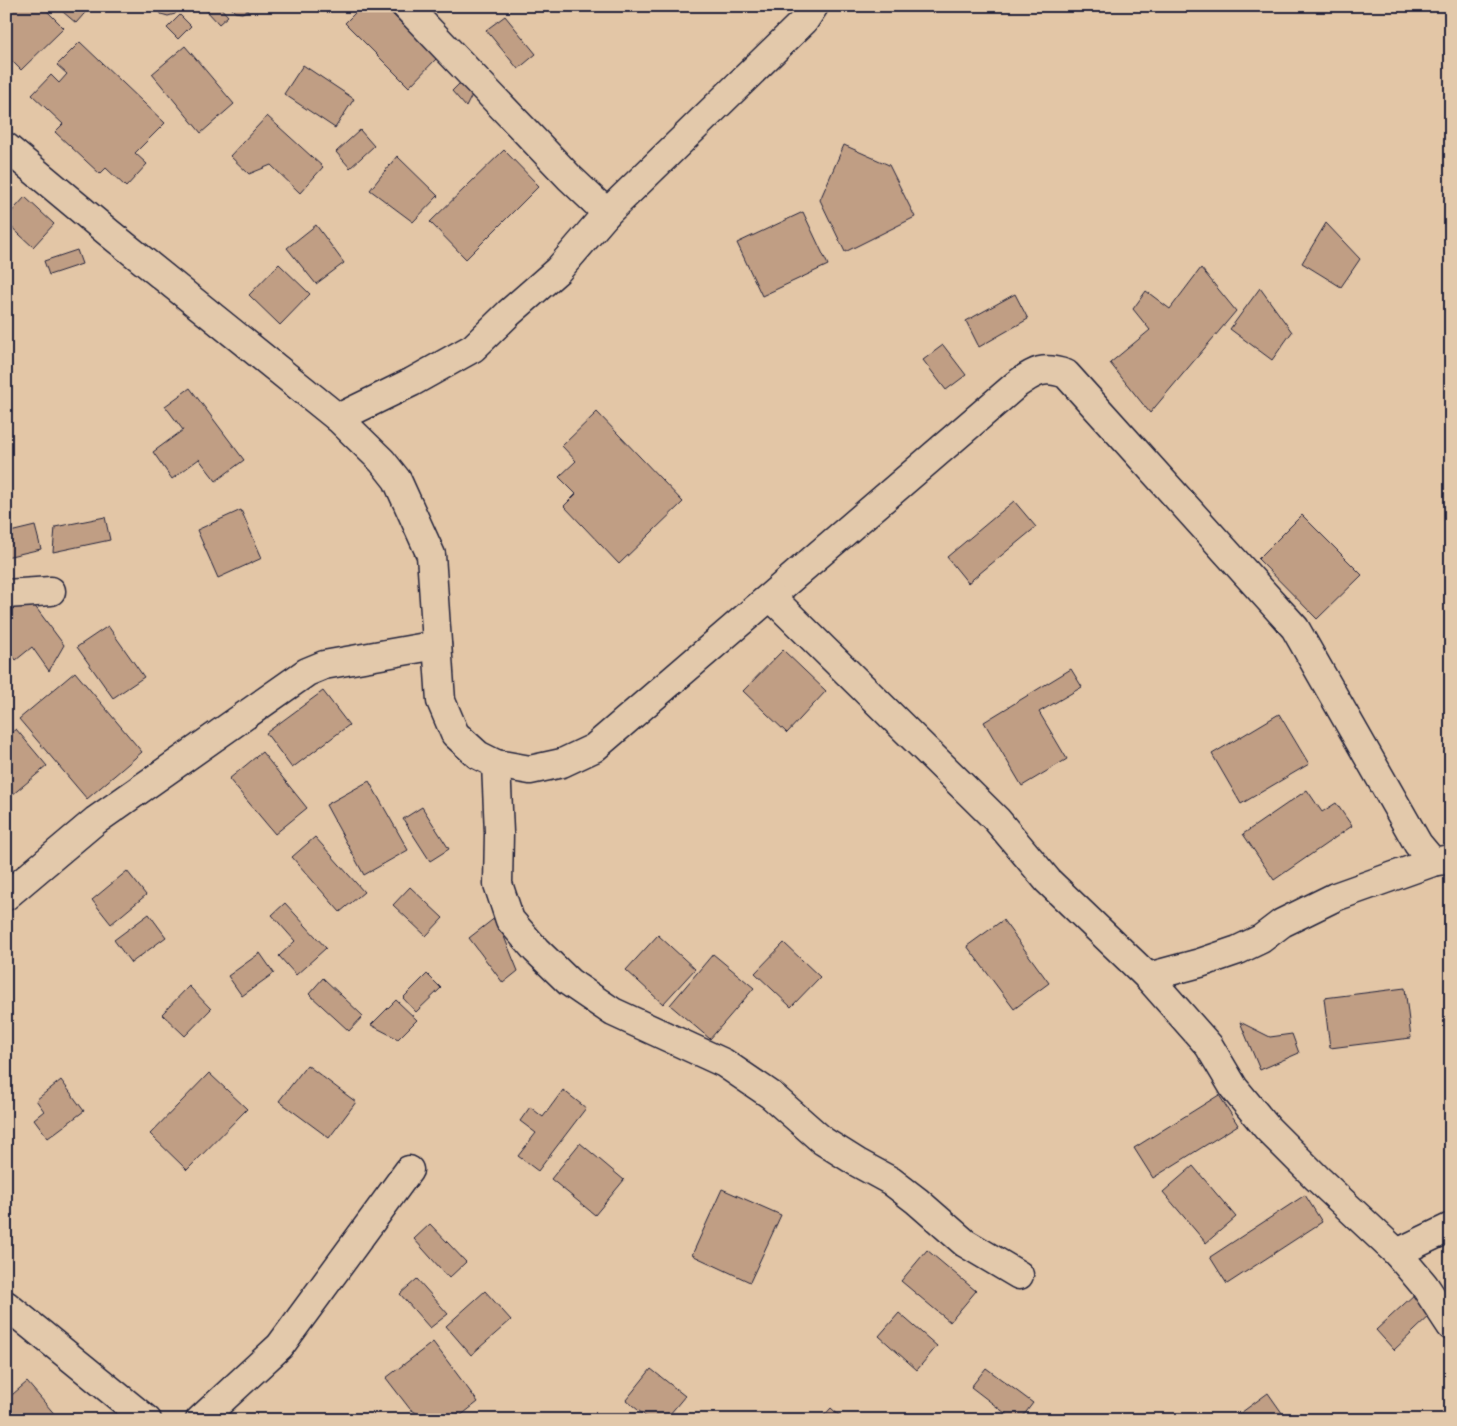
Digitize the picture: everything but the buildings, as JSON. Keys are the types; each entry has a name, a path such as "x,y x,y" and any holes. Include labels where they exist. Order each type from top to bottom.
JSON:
{"street":[{"path":"406,6 570,178 607,213"},
{"path":"338,418 412,382 473,348 558,270 607,213 804,21 814,6"},
{"path":"6,147 338,418 382,460 397,480 431,555 441,701 455,734 478,755 496,764 530,770 562,763 594,748 1016,384 1030,374 1044,369 1066,374 1295,628 1428,859 1335,897 1282,923 1260,939 1238,950 1200,963 1148,977"},
{"path":"6,594 51,591"},
{"path":"771,597 997,820 1048,881 1148,977 1209,1046 1234,1088 1268,1129 1397,1253 1424,1285 1451,1326"},
{"path":"6,896 95,821 307,672 324,665 437,645"},
{"path":"496,764 499,833 498,884 510,920 536,950 569,982 613,1012 724,1063 771,1095 824,1141 891,1181 965,1243 1019,1275"},
{"path":"200,1420 280,1346 409,1170"},
{"path":"1397,1253 1451,1227"},
{"path":"6,1305 147,1420"}]}
